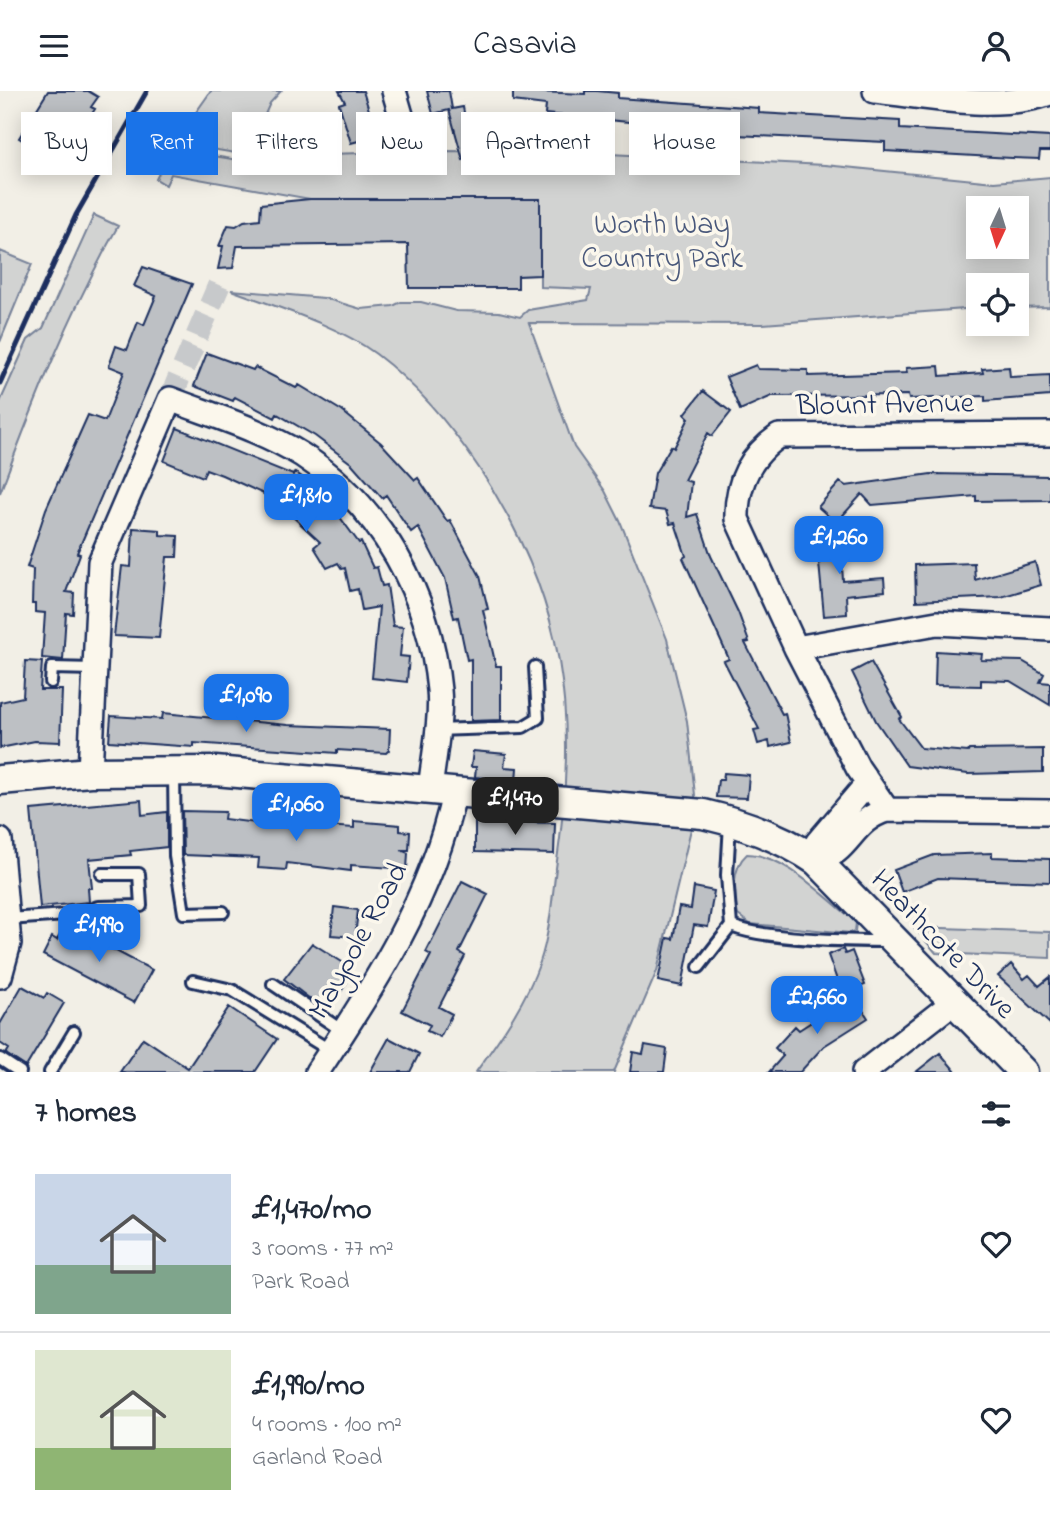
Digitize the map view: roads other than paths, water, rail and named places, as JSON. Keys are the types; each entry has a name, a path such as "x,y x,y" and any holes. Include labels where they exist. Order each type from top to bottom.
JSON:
{"street":[{"path":"394,91 400,112"},
{"path":"875,91 986,102 1011,102 1050,93"},
{"name":"Maypole Road","path":"95,669 100,562 170,399 269,437 301,455 355,499 411,579 425,615 440,693 435,730 448,820 423,891 389,959 317,1072"},
{"name":"Blount Avenue","path":"887,810 867,785 796,648 737,519 736,498 745,473 760,449 779,436 1050,434"},
{"path":"796,648 937,624 1050,629"},
{"path":"90,772 95,669"},
{"name":"Heathcote Drive","path":"0,780 90,772 174,769 681,813 731,820 800,849 817,861 1023,1072"},
{"path":"867,785 817,843 817,861 831,857 864,819 887,810 1050,812"},
{"path":"0,840 9,943 2,966"},
{"path":"864,1072 954,1001"}],"lane":[{"path":"435,730 523,727 538,718 535,667"},
{"path":"51,682 51,668 95,669"},
{"path":"174,769 175,856 184,913 223,912"},
{"path":"699,967 731,926 727,875 731,820"},
{"path":"8,919 81,914 98,907 141,906 139,874 102,874"},
{"path":"731,926 762,933 854,941 896,941"},
{"path":"193,981 232,990 338,1042"},
{"path":"274,984 338,1042"},
{"path":"50,1072 74,1032"},
{"path":"0,1059 20,1072"}],"tunnel":[{"path":"170,399 219,285"}],"railway":[{"path":"0,383 76,215 147,91"}],"park label":[{"name":"Worth Way Country Park","path":"662,240"}]}
